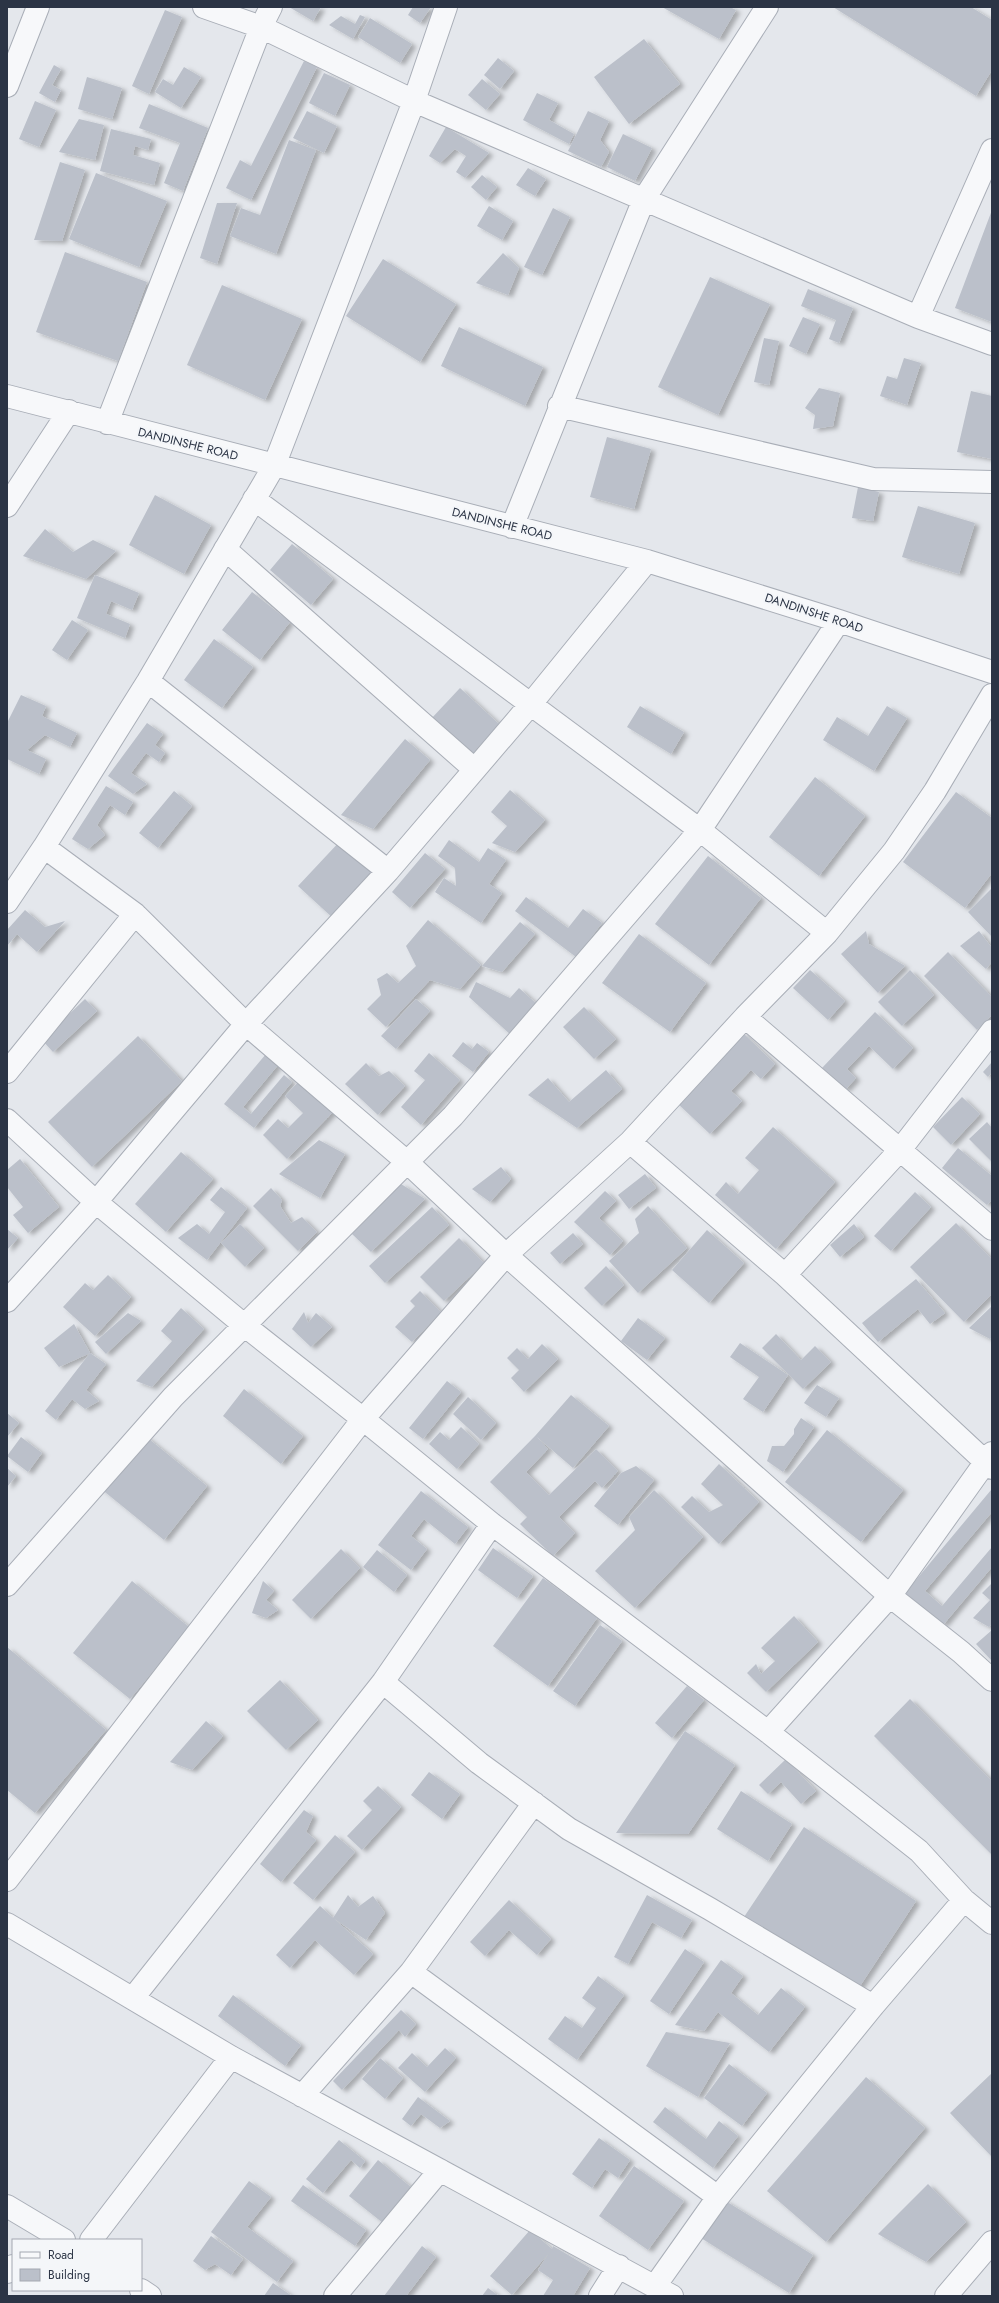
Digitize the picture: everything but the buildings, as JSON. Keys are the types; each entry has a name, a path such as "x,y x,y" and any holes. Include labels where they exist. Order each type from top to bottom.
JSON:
{"street":[{"path":"7,86 38,7"},
{"path":"204,7 261,27 414,100 918,318 992,344"},
{"path":"108,423 261,27 271,7"},
{"path":"7,902 44,847 148,681 274,466 414,100 446,7"},
{"path":"512,527 559,406 644,199 767,7"},
{"path":"918,318 992,150"},
{"name":"DANDINSHE ROAD","path":"7,396 646,561 839,621 992,672"},
{"path":"559,406 873,479 992,482"},
{"path":"7,506 69,411"},
{"path":"254,499 700,830 827,933"},
{"path":"225,549 474,769"},
{"path":"7,1301 96,1202 246,1024 388,871 530,705 646,561"},
{"path":"7,1585 173,1397 453,1116 700,830 839,621"},
{"path":"148,681 388,871"},
{"path":"7,1880 363,1418 506,1256 630,1142 746,1017 827,933 894,851 935,791 992,695"},
{"path":"44,847 135,914 246,1024 407,1162 506,1256 890,1596 961,1652 992,1680"},
{"path":"7,1072 135,914"},
{"path":"746,1017 992,1229"},
{"path":"785,1275 900,1150 992,1031"},
{"path":"7,1120 96,1202 244,1325 363,1418 492,1524 768,1732 919,1852 964,1900 992,1923"},
{"path":"630,1142 785,1275 990,1461 890,1596 768,1732"},
{"path":"133,1998 383,1682 492,1524"},
{"path":"383,1682 479,1763 569,1829 710,1909 873,2006"},
{"path":"302,2096 411,1972 534,1803"},
{"path":"7,1924 231,2057 663,2291 718,2197 873,2006 964,1900"},
{"path":"411,1972 718,2197"},
{"path":"92,2239 231,2057"},
{"path":"336,2296 440,2170"},
{"path":"7,2206 50,2237"},
{"path":"946,2296 992,2242"},
{"path":"600,2296 619,2266"}]}
